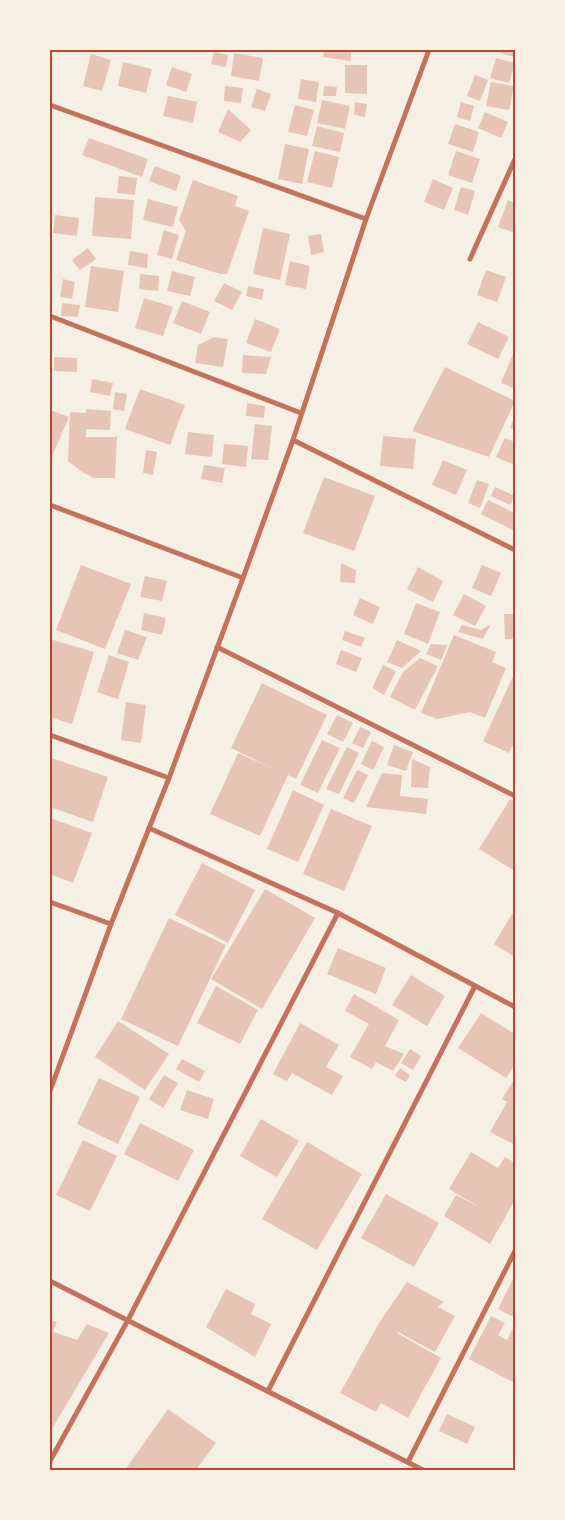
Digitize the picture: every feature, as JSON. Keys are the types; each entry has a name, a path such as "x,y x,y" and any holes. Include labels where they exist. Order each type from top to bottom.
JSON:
{"street":[{"path":"50,1092 111,924 169,778 243,578 302,413 366,219 429,50"},
{"path":"50,105 366,219"},
{"path":"470,259 515,159"},
{"path":"50,316 302,413"},
{"path":"292,440 515,550"},
{"path":"50,506 243,578"},
{"path":"217,647 515,796"},
{"path":"50,735 169,778"},
{"path":"149,828 338,913 515,1007"},
{"path":"50,902 111,924"},
{"path":"50,1461 128,1320 338,913"},
{"path":"268,1391 475,986"},
{"path":"408,1462 515,1252"},
{"path":"50,1281 424,1470"}],"building":[{"path":"324,50 352,50 350,61 323,57"},
{"path":"501,50 515,50 515,57 500,53"},
{"path":"214,52 228,55 226,67 211,64"},
{"path":"234,53 263,58 259,81 231,76"},
{"path":"91,54 111,60 102,91 83,86"},
{"path":"496,58 515,63 509,83 490,78"},
{"path":"123,62 152,69 146,93 118,86"},
{"path":"345,65 367,65 367,94 345,93"},
{"path":"172,67 192,74 186,92 166,85"},
{"path":"475,75 488,80 480,101 467,96"},
{"path":"301,79 319,82 316,102 298,99"},
{"path":"491,82 514,86 509,110 486,106"},
{"path":"225,86 243,88 241,103 224,101"},
{"path":"324,86 337,87 336,96 323,96"},
{"path":"257,89 271,94 265,111 251,107"},
{"path":"168,96 197,102 193,123 163,116"},
{"path":"322,100 350,106 345,129 317,123"},
{"path":"355,102 367,104 365,117 354,115"},
{"path":"461,102 474,106 470,121 457,117"},
{"path":"295,105 314,110 307,136 288,132"},
{"path":"228,109 251,130 240,142 218,132"},
{"path":"485,112 508,122 501,138 478,128"},
{"path":"455,124 479,132 473,152 448,144"},
{"path":"317,126 344,133 340,152 312,146"},
{"path":"89,138 148,159 142,177 82,155"},
{"path":"285,144 309,149 302,184 278,179"},
{"path":"315,151 339,157 332,188 307,182"},
{"path":"456,151 480,159 472,183 448,175"},
{"path":"155,166 181,176 176,191 149,181"},
{"path":"119,176 137,178 135,195 117,193"},
{"path":"433,179 453,188 444,210 424,202"},
{"path":"193,180 238,196 235,206 249,211 227,274 220,274 176,260 186,231 179,220"},
{"path":"461,187 475,191 468,215 454,210"},
{"path":"95,197 134,200 131,239 92,236"},
{"path":"148,199 178,207 173,227 143,220"},
{"path":"508,200 515,203 515,233 498,227"},
{"path":"55,215 79,218 77,236 53,233"},
{"path":"263,228 290,234 280,280 253,274"},
{"path":"164,230 179,235 172,259 157,255"},
{"path":"321,234 324,252 311,255 308,236"},
{"path":"88,248 96,259 80,270 72,260"},
{"path":"130,251 148,254 147,268 128,265"},
{"path":"290,261 310,266 306,289 285,285"},
{"path":"91,266 124,271 118,312 85,307"},
{"path":"486,270 506,277 497,302 477,295"},
{"path":"172,271 195,277 190,296 167,291"},
{"path":"140,274 159,276 158,291 139,289"},
{"path":"63,279 75,282 72,299 60,297"},
{"path":"224,283 242,292 232,310 214,301"},
{"path":"248,286 264,289 262,300 246,296"},
{"path":"144,298 173,307 163,336 135,328"},
{"path":"182,301 210,312 201,334 173,323"},
{"path":"62,303 80,305 78,317 61,316"},
{"path":"255,319 280,329 271,352 246,343"},
{"path":"478,322 509,337 498,359 467,344"},
{"path":"214,337 228,339 223,367 195,363 198,345"},
{"path":"515,349 515,389 501,383"},
{"path":"243,355 271,357 266,374 242,373"},
{"path":"54,357 77,358 77,372 54,371"},
{"path":"445,367 515,401 489,457 412,431"},
{"path":"92,379 113,383 110,396 90,392"},
{"path":"140,389 185,405 170,445 125,429"},
{"path":"115,392 127,394 124,411 113,409"},
{"path":"247,403 265,406 264,418 246,416"},
{"path":"86,409 111,411 110,430 86,429 86,437 117,437 115,478 94,478 82,472 68,461 70,412 86,413"},
{"path":"50,410 69,417 50,461"},
{"path":"515,415 515,430 510,428"},
{"path":"255,424 272,426 268,460 251,459"},
{"path":"188,432 214,435 212,457 185,454"},
{"path":"383,436 416,439 413,469 380,466"},
{"path":"505,438 515,442 515,465 496,457"},
{"path":"224,444 248,446 246,467 222,464"},
{"path":"146,450 157,452 153,475 143,473"},
{"path":"443,460 467,470 456,495 432,485"},
{"path":"204,465 225,468 222,483 201,479"},
{"path":"324,477 375,496 354,551 303,533"},
{"path":"477,480 489,484 480,508 468,503"},
{"path":"495,487 515,496 510,505 491,496"},
{"path":"488,500 515,513 515,531 481,514"},
{"path":"341,563 356,570 355,583 340,582"},
{"path":"81,565 131,584 105,649 56,630"},
{"path":"482,565 501,573 491,596 472,588"},
{"path":"418,567 443,581 433,602 407,589"},
{"path":"145,576 167,581 162,601 140,597"},
{"path":"464,594 486,606 475,626 453,615"},
{"path":"360,598 380,607 373,624 353,615"},
{"path":"416,603 440,612 428,644 404,634"},
{"path":"144,613 166,618 162,635 141,630"},
{"path":"504,614 515,614 515,639 505,639"},
{"path":"491,624 483,639 458,632 462,625 481,630"},
{"path":"125,630 147,637 138,660 117,653"},
{"path":"345,631 365,638 361,647 342,640"},
{"path":"454,635 496,652 492,662 506,668 485,718 470,712 437,719 421,713"},
{"path":"50,639 94,652 72,724 50,717"},
{"path":"397,640 421,651 402,668 387,662"},
{"path":"431,644 447,645 441,660 426,654"},
{"path":"341,650 362,658 356,672 336,664"},
{"path":"109,655 129,662 118,699 97,692"},
{"path":"420,658 438,666 415,710 390,697 403,672"},
{"path":"383,665 396,671 384,695 372,688"},
{"path":"515,672 515,740 509,753 483,741"},
{"path":"262,683 327,715 296,779 288,775 260,836 210,814 238,753 274,769 231,748"},
{"path":"126,702 146,705 141,743 121,740"},
{"path":"337,715 353,723 343,742 327,734"},
{"path":"360,727 371,732 363,748 352,743"},
{"path":"322,740 340,748 318,793 300,785"},
{"path":"372,741 384,747 373,770 361,764"},
{"path":"394,745 413,752 406,771 387,765"},
{"path":"347,747 359,753 339,794 326,789"},
{"path":"51,758 108,777 93,822 50,807"},
{"path":"412,759 430,767 428,788 411,787"},
{"path":"357,770 368,775 354,803 343,798"},
{"path":"382,773 402,775 400,796 428,799 426,814 366,807"},
{"path":"293,790 324,805 298,862 267,849"},
{"path":"510,799 515,802 515,871 479,849"},
{"path":"331,809 372,826 344,891 303,874"},
{"path":"50,818 92,833 73,883 50,874"},
{"path":"202,863 255,890 228,943 175,915"},
{"path":"265,889 315,918 262,1009 211,979"},
{"path":"515,909 515,957 494,944"},
{"path":"169,918 226,945 178,1046 121,1019"},
{"path":"338,948 386,968 376,994 327,974"},
{"path":"411,975 445,996 427,1026 392,1005"},
{"path":"216,986 258,1010 240,1044 197,1023"},
{"path":"354,994 399,1020 385,1046 404,1054 393,1071 376,1062 372,1069 350,1057 369,1024 345,1011"},
{"path":"481,1013 515,1034 515,1064 506,1078 458,1048"},
{"path":"118,1021 169,1054 145,1090 95,1057"},
{"path":"300,1023 339,1045 326,1067 343,1076 332,1095 292,1073 287,1081 273,1074"},
{"path":"410,1049 421,1056 413,1070 401,1063"},
{"path":"182,1059 205,1071 199,1082 176,1069"},
{"path":"400,1068 410,1075 406,1082 395,1076"},
{"path":"164,1075 178,1083 163,1108 149,1099"},
{"path":"99,1078 140,1097 118,1144 77,1124"},
{"path":"515,1078 515,1145 490,1132 507,1102 502,1099"},
{"path":"187,1090 214,1099 208,1119 180,1110"},
{"path":"261,1119 299,1141 277,1177 240,1156"},
{"path":"140,1123 194,1150 178,1181 124,1154"},
{"path":"83,1140 117,1156 90,1211 56,1195"},
{"path":"307,1142 362,1174 317,1250 262,1219"},
{"path":"471,1152 498,1168 505,1157 515,1163 515,1200 490,1244 444,1216 456,1195 481,1208 449,1189"},
{"path":"386,1194 439,1223 414,1267 361,1238"},
{"path":"515,1275 515,1318 498,1309"},
{"path":"407,1282 444,1302 438,1307 455,1316 435,1352 397,1333 441,1358 408,1418 381,1403 376,1412 340,1393 379,1323"},
{"path":"226,1289 255,1304 251,1314 271,1324 255,1357 206,1327"},
{"path":"491,1316 505,1323 498,1335 507,1340 515,1324 515,1383 469,1359"},
{"path":"50,1320 57,1322 53,1332 77,1340 87,1324 109,1333 50,1432"},
{"path":"168,1409 216,1443 196,1470 125,1470"},
{"path":"447,1414 475,1427 467,1444 439,1431"}]}
